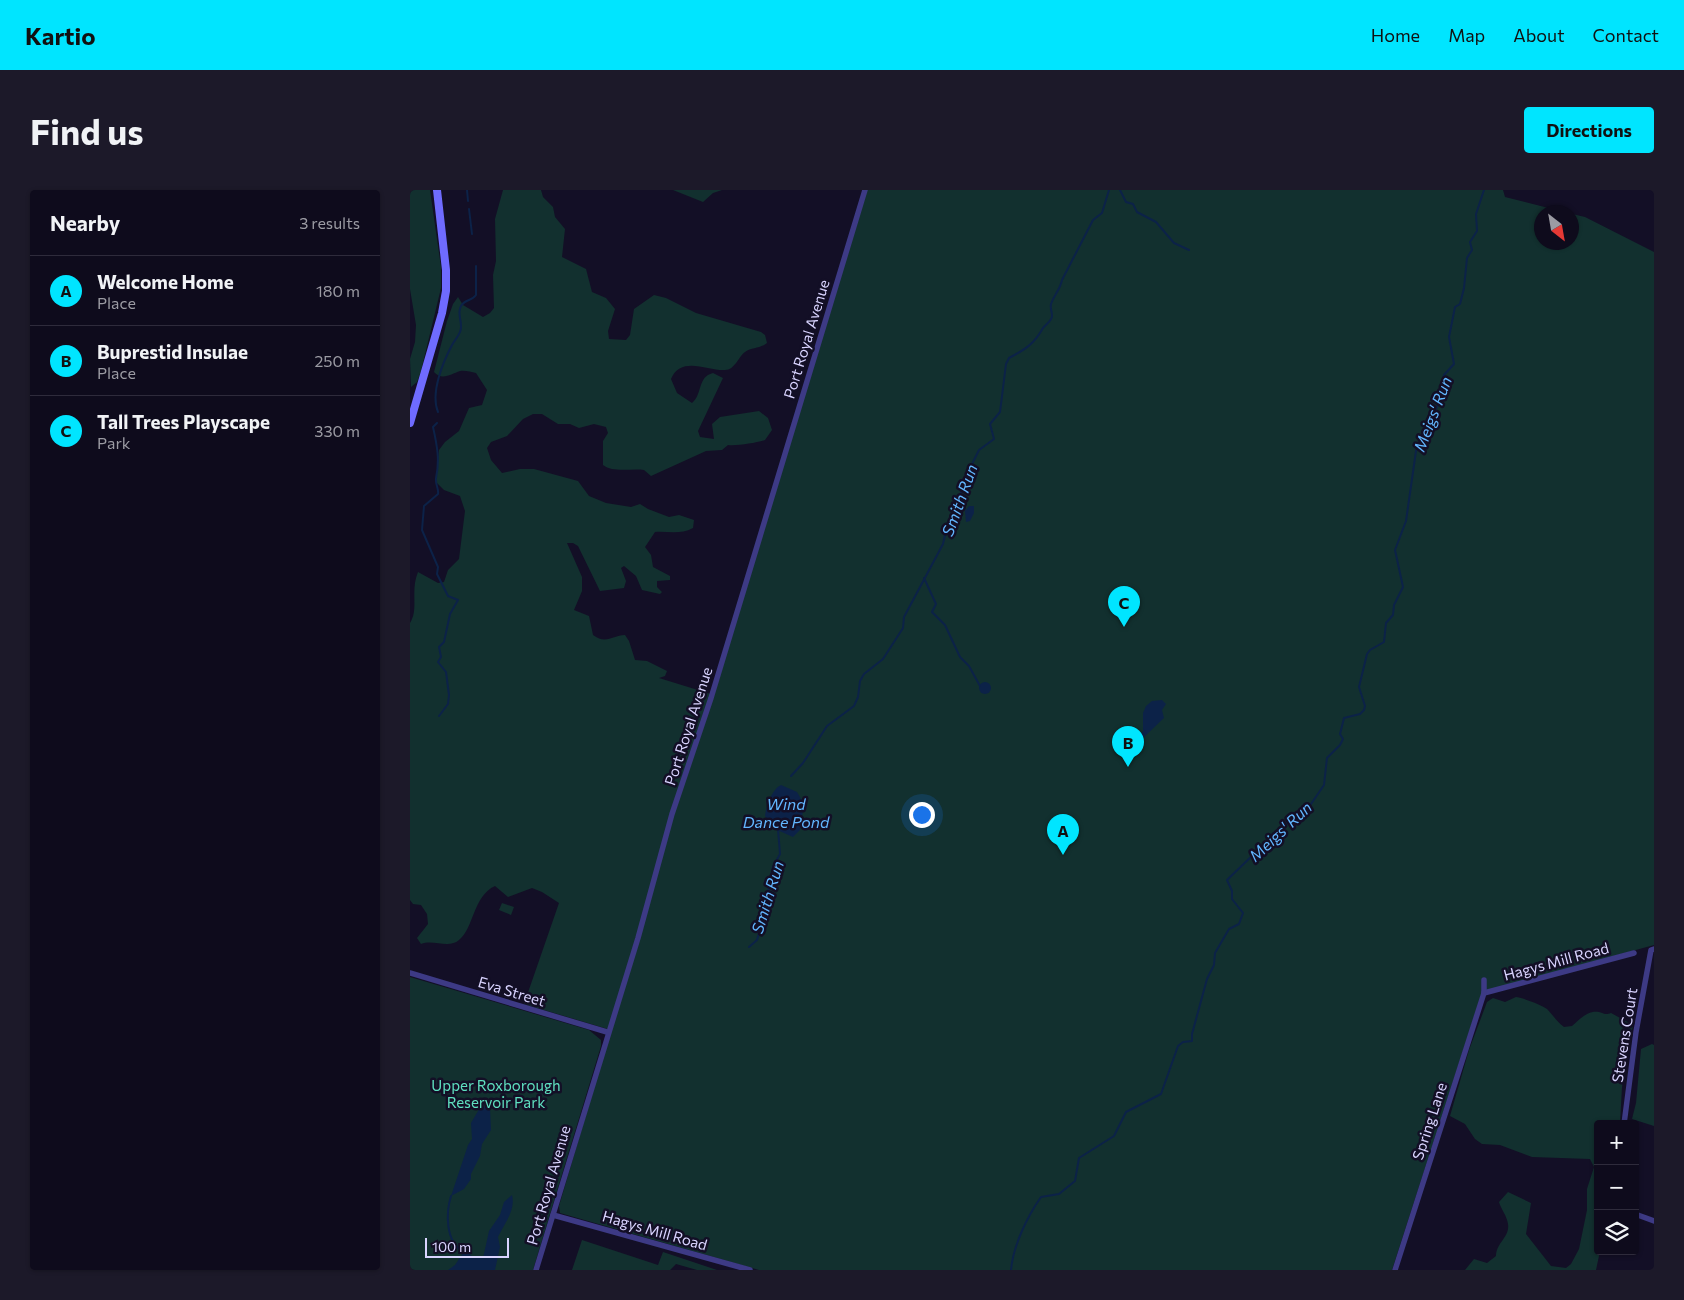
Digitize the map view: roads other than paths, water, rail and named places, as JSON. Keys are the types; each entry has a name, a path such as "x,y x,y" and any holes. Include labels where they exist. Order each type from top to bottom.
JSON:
{"main road":[{"path":"410,423 440,322 446,291 446,272 437,190"}],"street":[{"name":"Port Royal Avenue","path":"536,1270 607,1032 638,938 672,814 711,698 865,190"},
{"name":"Stevens Court","path":"1625,1120 1636,1032 1653,949"},
{"name":"Hagys Mill Road","path":"1484,993 1634,953"},
{"name":"Eva Street","path":"410,973 607,1032"},
{"name":"Spring Lane","path":"1394,1270 1484,993 1484,980"},
{"name":"Hagys Mill Road","path":"553,1215 750,1270"},
{"path":"1639,1215 1654,1221"}],"water":[{"path":"969,506 974,506 974,513 970,521 966,522 965,511"},
{"path":"983,682 987,682 991,688 987,694 983,694 979,690 979,686"},
{"path":"1162,700 1166,704 1162,710 1164,718 1142,739 1137,738 1143,731 1143,713 1146,706 1152,701"},
{"name":"Wind Dance Pond","path":"781,785 797,792 804,804 800,830 793,837 775,829 765,816 770,798"},
{"path":"481,1106 490,1108 491,1130 482,1144 480,1156 471,1174 471,1179 464,1189 451,1196 468,1145 472,1139 471,1123"},
{"path":"512,1195 511,1211 498,1237 500,1247 495,1270 448,1270 455,1265 465,1250 474,1258 483,1258 489,1231 500,1215 504,1202"}],"waterway":[{"path":"467,190 468,201"},
{"name":"Smith Run","path":"791,776 803,763 827,726 854,706 858,697 860,681 864,674 883,659 903,628 904,617 943,544 948,522 953,516 969,470 979,450 994,439 990,424 1000,412 1006,364 1009,358 1033,342 1051,319 1052,301 1093,220 1102,213 1109,190"},
{"path":"1120,190 1126,202 1133,204 1137,212 1156,222 1174,243 1189,250"},
{"name":"Meigs' Run","path":"1011,1270 1012,1261 1022,1232 1041,1197 1059,1194 1075,1181 1079,1158 1114,1136 1126,1112 1161,1094 1178,1046 1183,1042 1192,1041 1192,1034 1207,979 1214,965 1215,953 1229,929 1239,924 1243,913 1232,899 1232,891 1227,880 1280,829 1311,804 1324,785 1327,758 1340,745 1343,739 1340,734 1344,718 1360,714 1364,710 1365,706 1359,687 1367,654 1370,650 1384,642 1386,623 1393,615 1394,605 1403,587 1395,550 1406,521 1416,451 1437,407 1444,375 1454,364 1449,337 1455,307 1460,304 1464,288 1467,258 1472,250 1470,242 1477,231 1476,214 1484,190"},
{"path":"469,209 472,234"},
{"path":"438,412 436,396 439,378 448,352 461,329 459,313 461,306 476,295 476,266"},
{"path":"437,423 433,427 438,452 436,480 438,494 424,506 422,530 438,567 437,574 448,596 458,600 450,614 444,642 439,647 441,657 438,662 446,672 449,695 448,704 439,716"},
{"path":"924,578 936,604 932,612 945,625 960,657 969,666 980,686"},
{"name":"Smith Run","path":"749,947 757,940 773,867 780,854 778,829"},
{"path":"451,1196 448,1210 448,1226 453,1241 463,1251"}],"place":[{"name":"Tall Trees Playscape","path":"1124,627"},
{"name":"Buprestid Insulae","path":"1128,767"},
{"name":"Welcome Home","path":"1063,855"}],"park label":[{"name":"Upper Roxborough Reservoir Park","path":"496,1094"}]}
